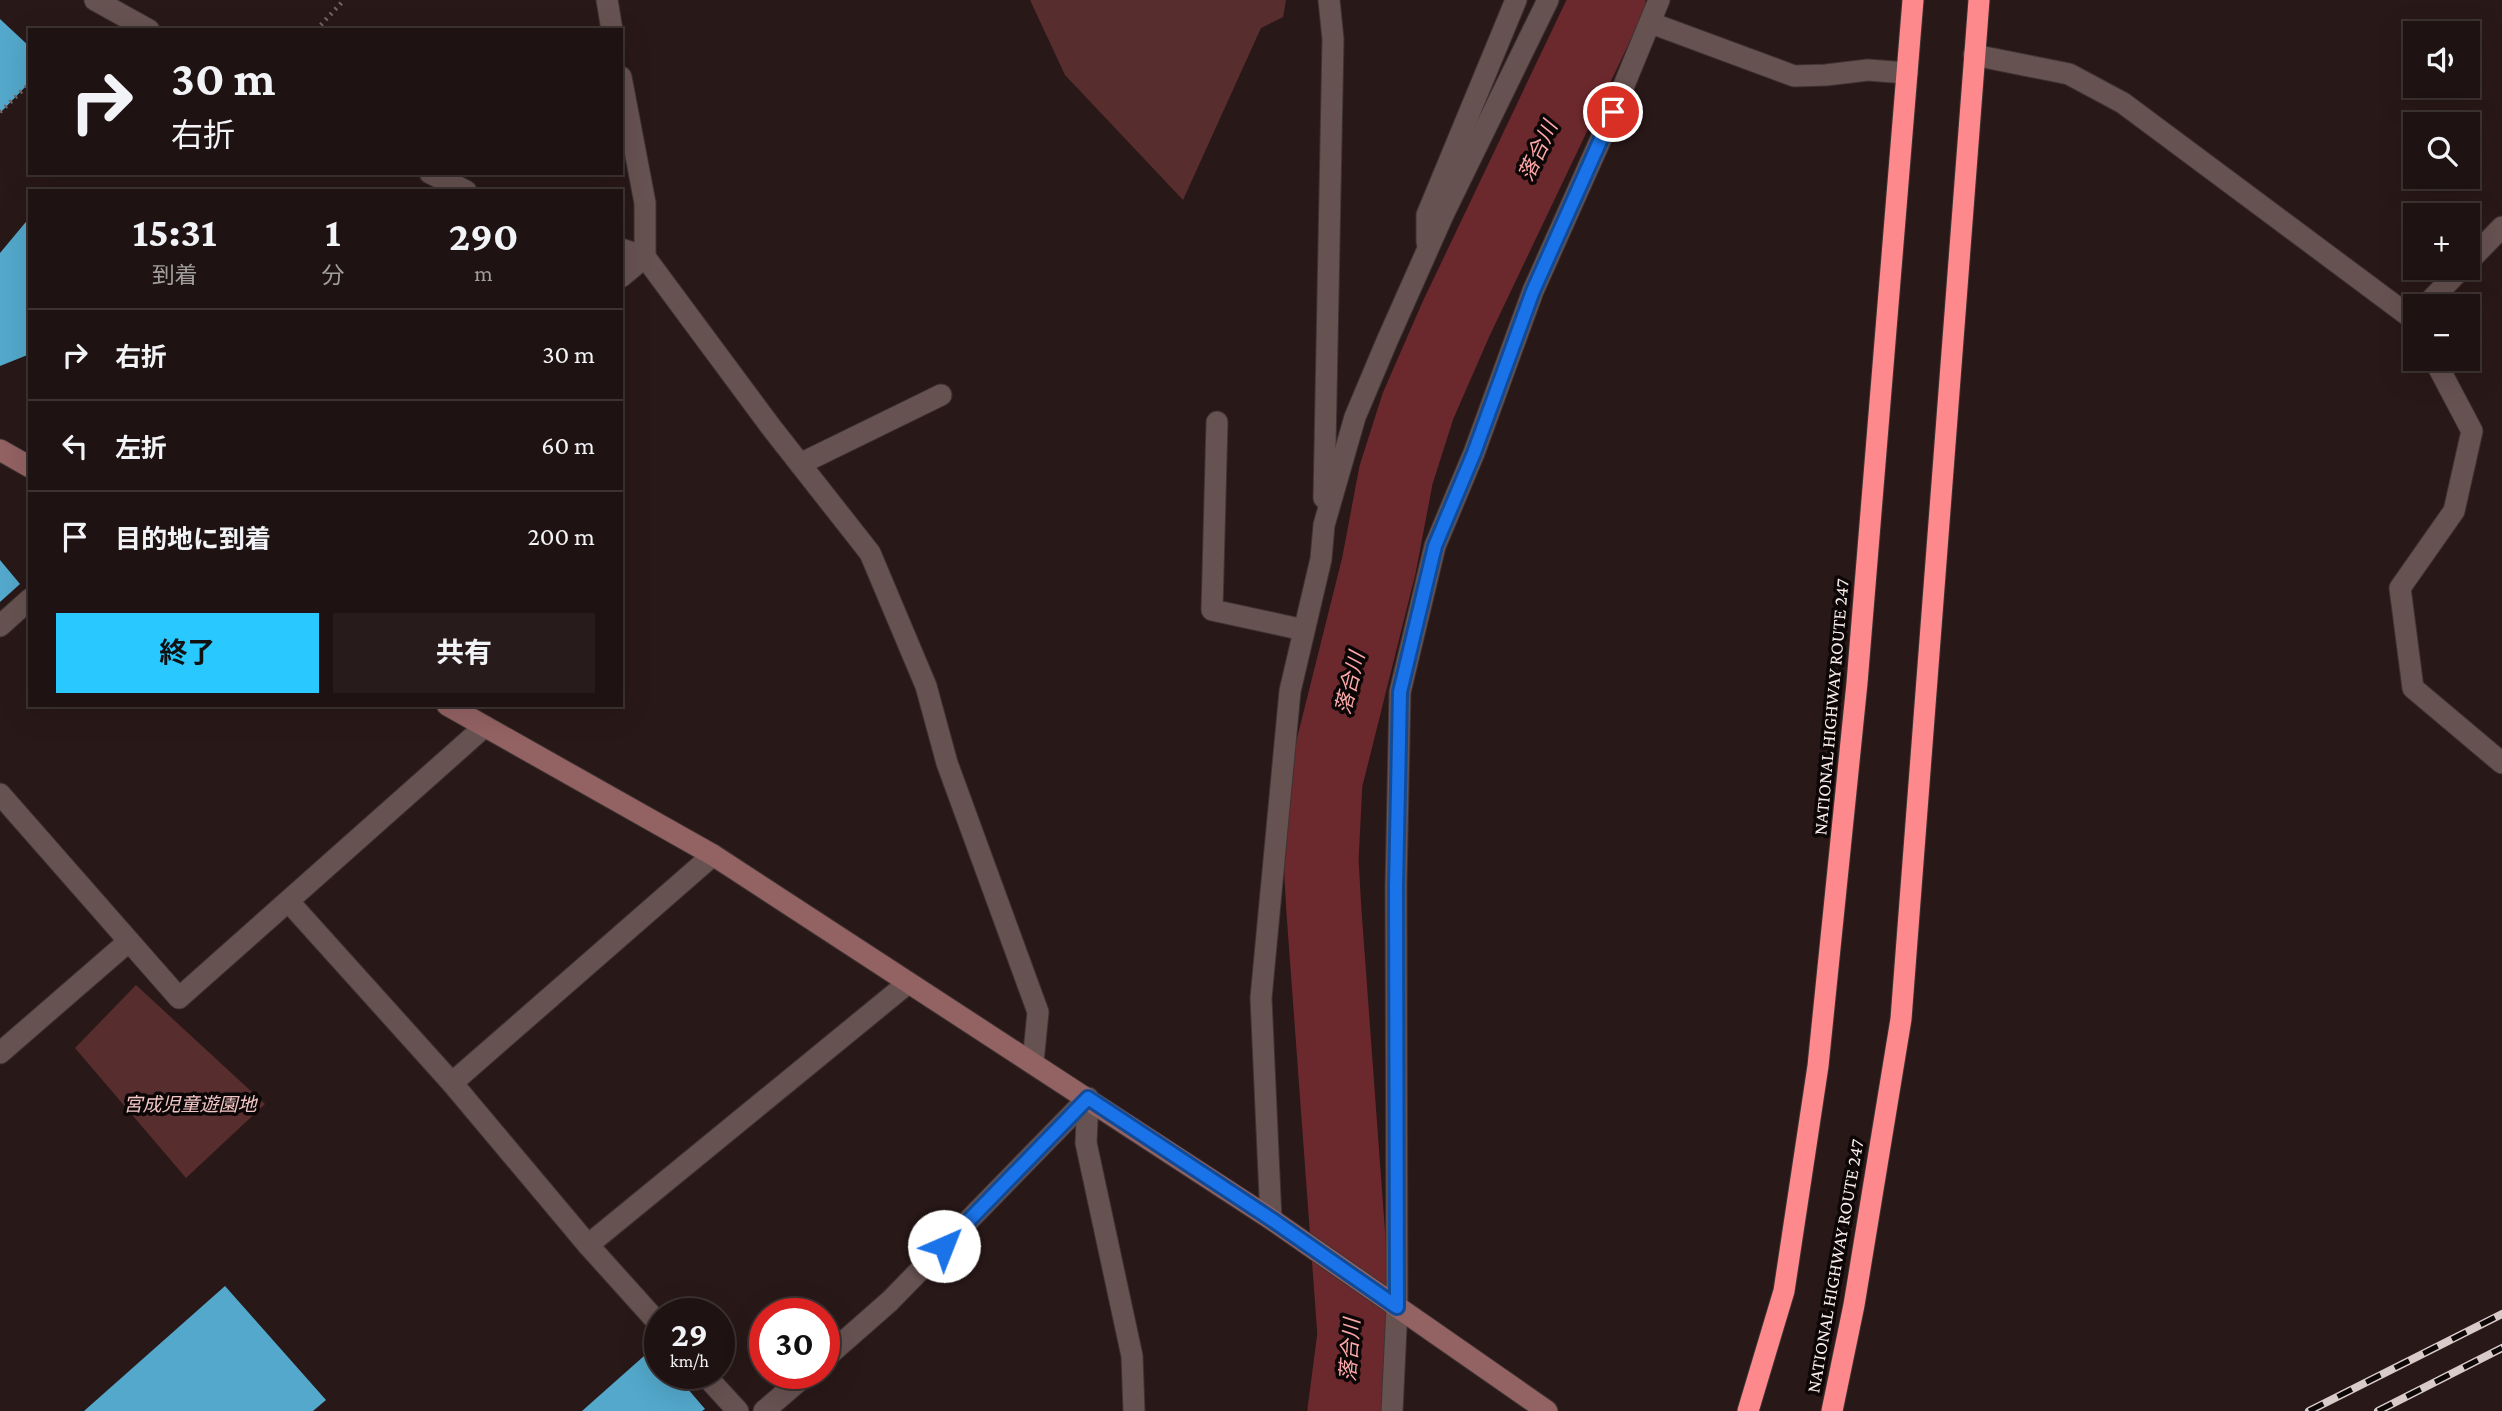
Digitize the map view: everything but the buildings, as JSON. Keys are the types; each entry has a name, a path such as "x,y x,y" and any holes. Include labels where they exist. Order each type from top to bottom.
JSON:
{"highway":[{"name":"NATIONAL HIGHWAY ROUTE 247","path":"1748,1411 1784,1291 1818,1066 1857,683 1913,0"},
{"name":"NATIONAL HIGHWAY ROUTE 247","path":"1832,1411 1854,1305 1901,1019 1979,0"}],"street":[{"path":"95,0 145,28"},
{"path":"607,0 612,28"},
{"path":"1271,1219 1261,998 1290,691 1321,559 1324,524 1333,39 1329,0"},
{"path":"1428,251 1427,215 1516,0"},
{"path":"1324,524 1355,418 1428,251 1548,0"},
{"path":"1392,1411 1397,1307 1396,887 1400,692 1435,546 1474,453 1533,291 1659,0"},
{"path":"1651,23 1794,76 1868,70 1907,73"},
{"path":"1974,55 2069,74 2123,103 2403,306"},
{"path":"623,87 645,202 645,257"},
{"path":"434,175 462,189"},
{"path":"2480,250 2502,227"},
{"path":"623,250 645,257 870,553 926,686 947,764 1038,1012 1033,1062"},
{"path":"623,275 645,257"},
{"path":"2438,294 2451,280"},
{"path":"2440,371 2472,430 2454,511 2400,588 2413,688 2502,763"},
{"path":"800,464 941,395"},
{"path":"1217,422 1212,610 1304,630"},
{"path":"0,450 28,466"},
{"path":"0,626 28,601"},
{"path":"450,707 713,855 1271,1219 1547,1411"},
{"path":"0,794 179,998 484,727"},
{"path":"452,1083 713,855"},
{"path":"289,902 452,1083 644,1307"},
{"path":"0,1053 128,942"},
{"path":"588,1245 908,983"},
{"path":"840,1345 890,1301 1088,1098"},
{"path":"1088,1098 1086,1143 1132,1356 1134,1411"},
{"path":"718,1389 738,1411"},
{"path":"764,1411 790,1389"}],"path":[{"path":"318,28 344,0"},
{"path":"0,112 28,85"}],"green space":[{"path":"1030,0 1286,0 1283,17 1261,28 1183,200 1065,75"},
{"name":"宮成児童遊園地","path":"136,985 265,1104 186,1178 75,1048"}],"waterway":[{"name":"落合川","path":"1345,1411 1355,1335 1321,860 1325,781 1379,565 1396,475 1418,406 1456,319 1608,0"}],"railway":[{"path":"2309,1411 2502,1314"},
{"path":"2378,1411 2502,1348"}],"route":[{"path":"944,1246 1088,1098 1271,1219 1397,1307 1396,887 1400,692 1435,546 1474,453 1533,291 1613,112"}]}
